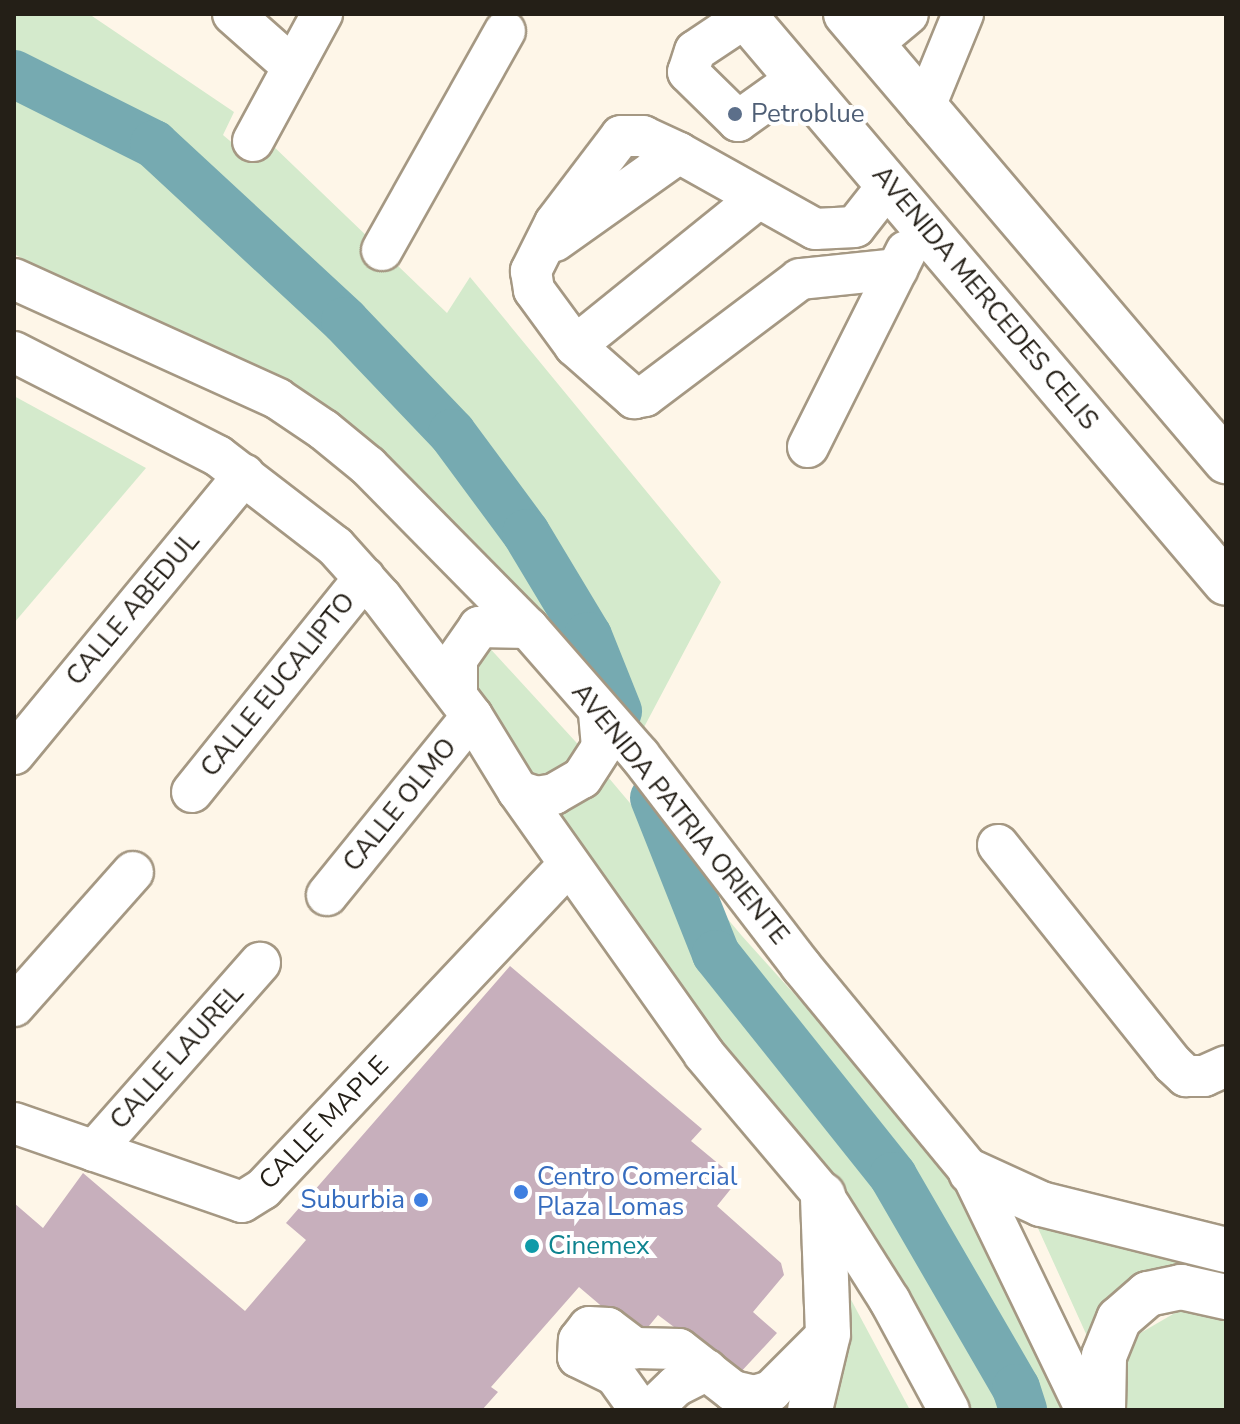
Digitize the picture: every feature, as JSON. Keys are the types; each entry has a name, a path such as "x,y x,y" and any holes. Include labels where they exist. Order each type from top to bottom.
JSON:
{"main road":[{"name":"AVENIDA MERCEDES CELIS","path":"744,15 1226,583"},
{"path":"858,30 1226,461"},
{"path":"971,1172 1041,1204 1226,1250"},
{"path":"810,1410 828,1334 823,1195"},
{"path":"1103,1410 1104,1356 1119,1319 1148,1294 1181,1287 1226,1297"}],"street":[{"path":"233,14 293,67"},
{"path":"253,141 322,14"},
{"path":"858,30 908,14"},
{"path":"924,109 963,14"},
{"path":"744,15 695,51 688,72 738,121 798,78"},
{"path":"382,250 507,32"},
{"path":"888,185 855,227 815,229 756,200 679,153 538,252 531,271 534,290 575,346 626,394 645,396 800,279 897,269"},
{"path":"575,346 756,200"},
{"path":"808,447 920,222"},
{"name":"AVENIDA PATRIA ORIENTE","path":"14,279 278,399 324,430 368,466 528,628 599,710 971,1172 1086,1410"},
{"path":"14,352 151,419 244,475 335,546 364,578 465,705 518,791 704,1054 823,1195 890,1301 949,1410"},
{"name":"CALLE ABEDUL","path":"18,748 244,475"},
{"name":"CALLE EUCALIPTO","path":"192,792 364,578"},
{"path":"465,705 457,659 479,627 528,628"},
{"name":"CALLE OLMO","path":"327,895 465,705"},
{"path":"518,791 536,797 554,794 582,778 602,747 599,710"},
{"path":"998,845 1173,1064 1186,1076 1204,1076 1226,1066"},
{"name":"CALLE MAPLE","path":"14,1123 242,1202 263,1189 569,864"},
{"path":"14,1006 133,872"},
{"name":"CALLE LAUREL","path":"94,1151 260,963"},
{"path":"640,1403 615,1375 584,1363 577,1349 581,1335 596,1326 608,1328 635,1348 679,1349 733,1391 765,1394 799,1367 828,1334"},
{"path":"635,1348 640,1403"},
{"path":"640,1403 707,1370"}],"green space":[{"path":"14,14 89,14 234,112 223,135 256,163 270,143 447,313 470,277 721,582 642,731 479,555 95,298 14,254"},
{"path":"14,396 146,468 14,623"},
{"path":"463,619 608,777 742,936 887,1097 939,1165 995,1251 1061,1410 956,1410 801,1150 569,834 439,645"},
{"path":"1032,1215 1226,1267 1226,1286 1211,1280 1092,1347"},
{"path":"841,1281 910,1410 822,1410"},
{"path":"1180,1310 1226,1318 1226,1410 1123,1410 1124,1359 1137,1335"}],"building":[{"name":"Centro Comercial Plaza Lomas","path":"510,966 702,1129 691,1141 738,1180 717,1206 781,1263 784,1275 753,1312 777,1333 738,1375 658,1315 639,1338 579,1287 491,1387 498,1392 482,1410 14,1410 14,1203 43,1228 83,1173 245,1311 306,1240 286,1223"}],"waterway":[{"path":"14,74 154,144 345,321 452,433 526,533 588,636 618,711"},
{"path":"654,798 716,954 893,1176 1016,1388 1023,1410"}],"place":[{"name":"Petroblue","path":"735,114"},
{"name":"Centro Comercial Plaza Lomas","path":"521,1192"},
{"name":"Suburbia","path":"421,1200"},
{"name":"Cinemex","path":"532,1246"}]}
